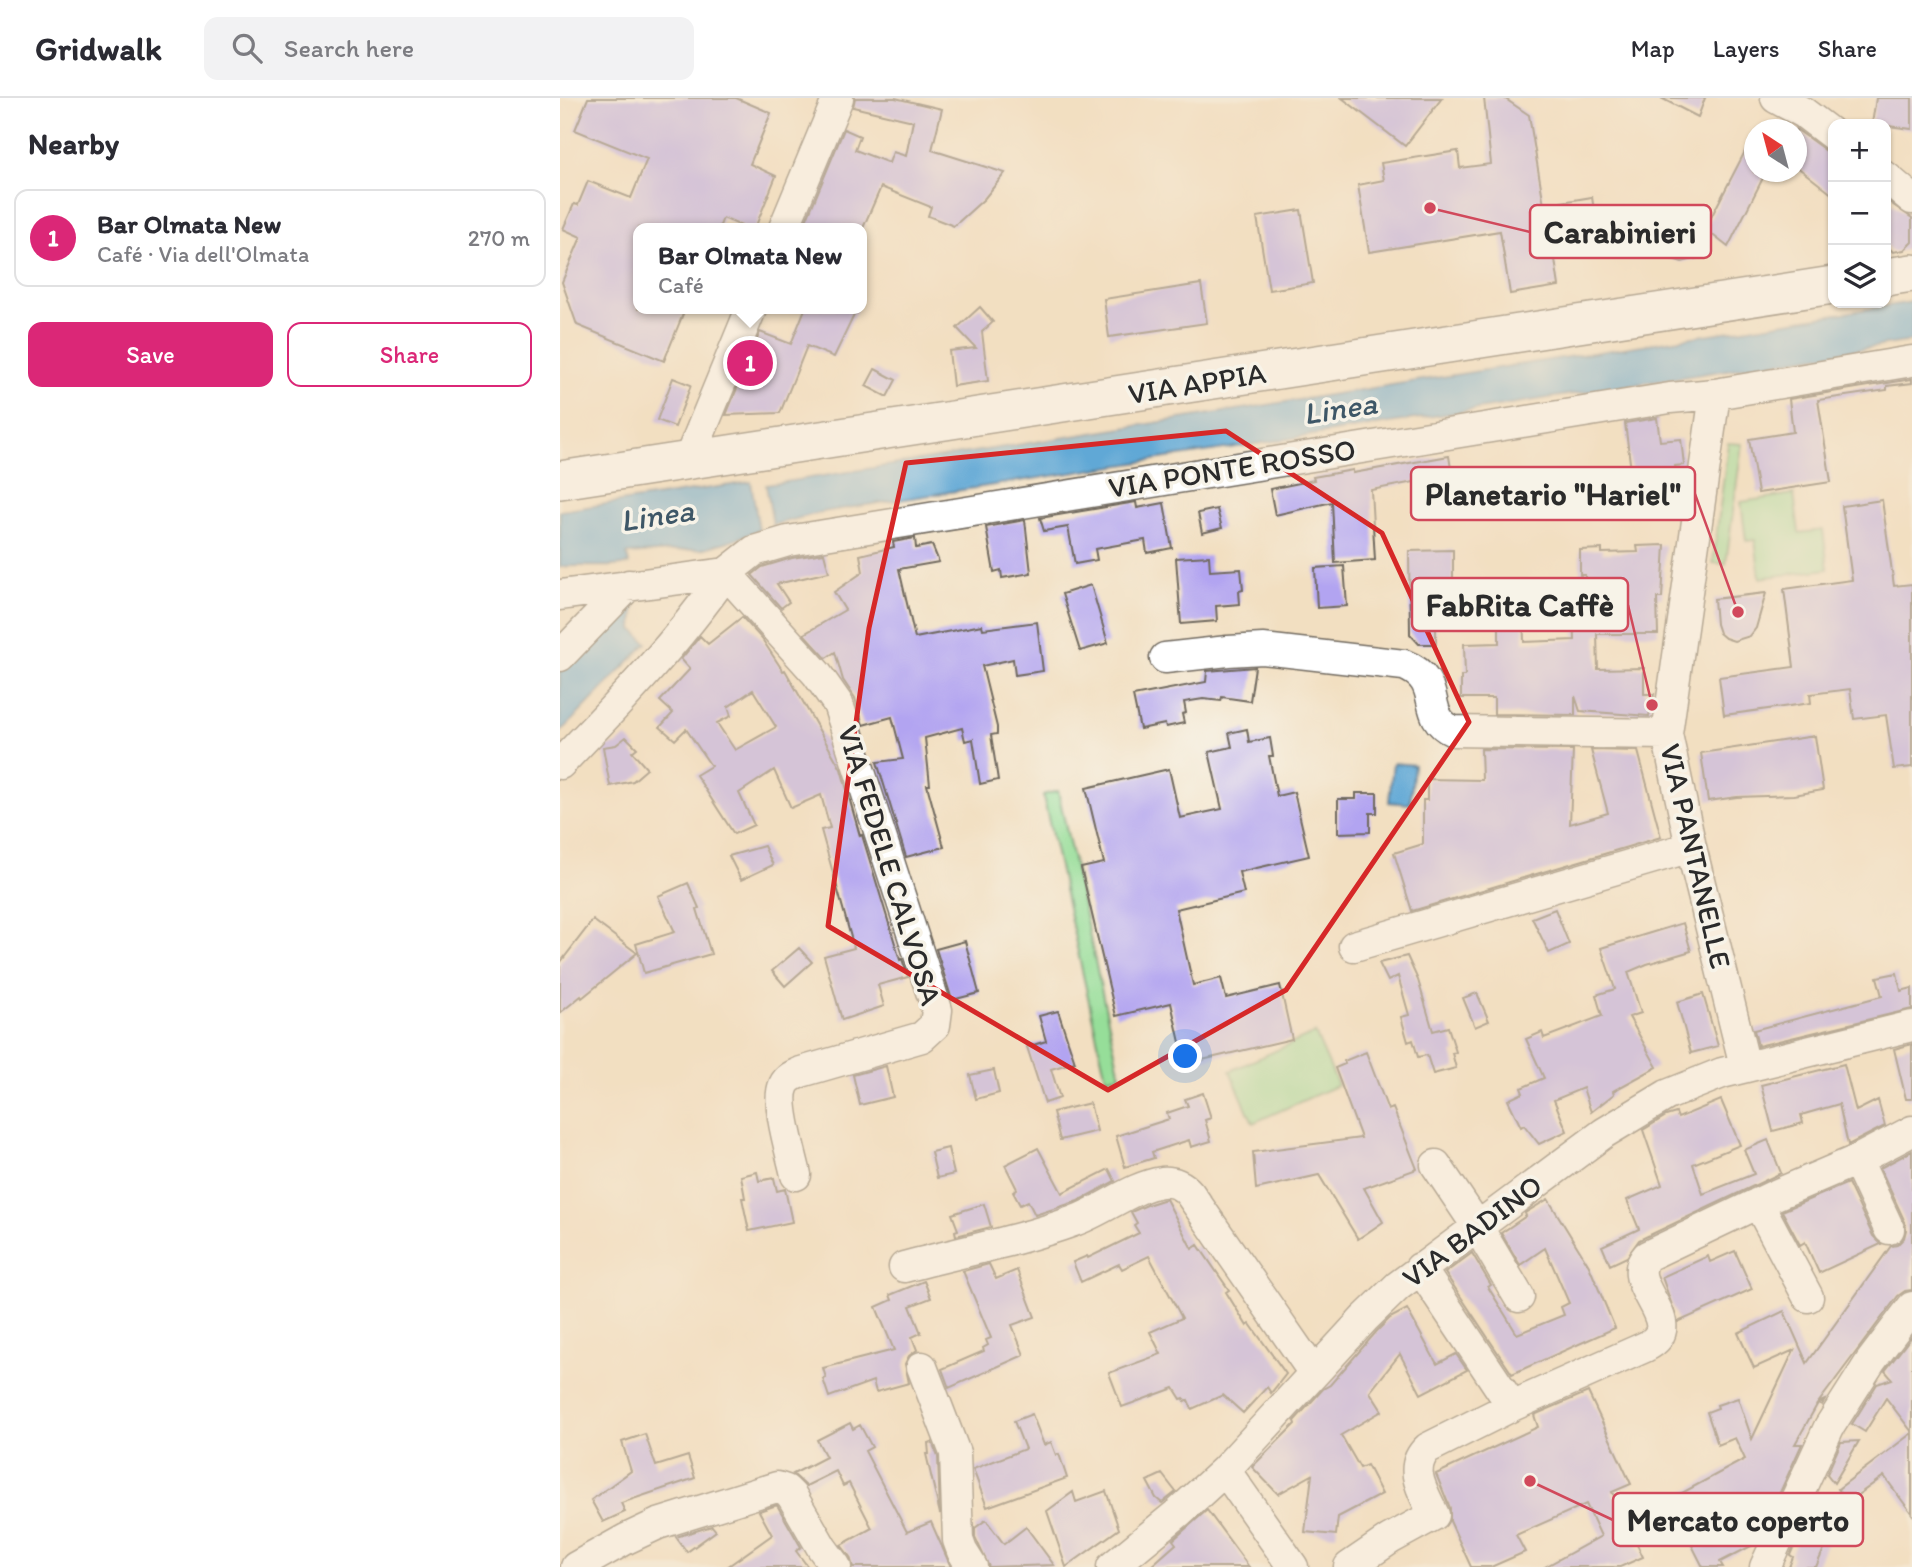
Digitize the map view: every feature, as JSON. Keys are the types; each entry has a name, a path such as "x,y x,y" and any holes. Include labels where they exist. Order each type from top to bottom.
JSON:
{"main road":[{"path":"1891,276 1912,273"},
{"name":"VIA APPIA","path":"560,480 1828,286"}],"street":[{"path":"786,223 838,98"},
{"path":"1776,98 1804,113 1828,131"},
{"path":"1891,181 1912,199"},
{"path":"688,462 749,314"},
{"name":"VIA PONTE ROSSO","path":"722,574 754,551 788,541 1657,400 1715,394 1912,360"},
{"name":"VIA PANTANELLE","path":"1715,394 1667,734 1691,847 1745,1066"},
{"path":"560,595 722,574"},
{"path":"560,764 653,667 698,614 722,574"},
{"name":"VIA FEDELE CALVOSA","path":"722,574 817,674 838,704 937,1010 935,1025 922,1037 801,1072 789,1078 781,1097 796,1175"},
{"path":"560,656 634,584"},
{"path":"1165,658 1263,649 1392,663 1410,668 1423,677 1431,691 1438,720 1453,731 1667,734"},
{"path":"1354,946 1691,847"},
{"name":"VIA BADINO","path":"1120,1564 1225,1470 1381,1302 1420,1268 1594,1140 1640,1110 1692,1084 1745,1066 1912,1026"},
{"path":"1349,1567 1390,1539 1434,1515 1417,1476 1417,1464 1423,1453 1435,1444 1512,1406 1651,1344 1660,1335 1661,1323 1640,1273 1644,1260 1758,1203 1857,1160 1912,1131"},
{"path":"1857,1160 1889,1229"},
{"path":"1436,1165 1477,1226 1519,1297"},
{"path":"904,1267 1066,1224 1101,1210 1143,1187 1163,1182 1177,1183 1190,1194 1314,1373"},
{"path":"1758,1203 1808,1297"},
{"path":"1420,1268 1512,1406"},
{"path":"1765,1567 1829,1427 1857,1382 1908,1323"},
{"path":"922,1367 953,1445 957,1469 958,1540 972,1567"},
{"path":"1225,1470 1293,1567"},
{"path":"576,1567 647,1529 772,1487 781,1488 792,1496 836,1567"}],"highlighted area":[{"path":"1226,431 1382,533 1469,722 1286,990 1108,1090 828,926 869,628 906,463"}],"green space":[{"path":"1728,443 1742,444 1726,564 1713,563"},
{"path":"1794,494 1799,533 1823,530 1828,569 1760,578 1755,540 1746,541 1741,502"},
{"path":"1058,791 1120,1075 1106,1078 1043,795"},
{"path":"1315,1033 1338,1085 1253,1123 1230,1071"}],"water":[{"name":"Linea","path":"1912,302 1912,341 822,512 773,525 766,485 1874,308 1891,308 1891,305"},
{"name":"Linea","path":"751,482 759,530 702,549 627,554 629,564 560,567 560,511"},
{"path":"635,600 633,629 647,643 560,733 560,670 614,614"},
{"path":"1393,763 1414,765 1410,804 1389,802"}],"building":[{"path":"588,98 736,98 771,113 750,164 776,176 757,223 734,223 723,218 721,223 633,223 633,314 683,314 664,361 577,325 562,282 581,237 563,229 574,204 578,205 588,181 631,198 647,159 575,130"},
{"path":"855,98 895,98 942,109 932,150 1005,173 984,199 954,226 928,216 931,207 881,187 865,223 805,223 844,129 860,136 855,150 889,163 893,152 906,156 913,121 853,107"},
{"path":"1342,98 1442,98 1405,146"},
{"path":"1484,98 1504,98 1529,115 1544,205 1592,197 1599,245 1554,253 1559,286 1510,294 1500,231 1369,252 1358,185 1384,180 1381,163 1458,151 1460,168 1491,164"},
{"path":"1661,98 1705,98 1698,117"},
{"path":"1876,98 1912,98 1912,129 1891,126 1891,119 1873,119"},
{"path":"1807,137 1828,152 1828,191 1807,175"},
{"path":"1744,153 1744,182 1761,182 1728,247 1705,229"},
{"path":"1891,203 1912,218 1912,242 1904,250 1893,252"},
{"path":"1301,210 1313,283 1269,290 1257,217"},
{"path":"1622,219 1672,228 1673,222 1682,221 1703,233 1706,256 1682,262 1616,247"},
{"path":"1201,284 1207,323 1109,337 1104,299"},
{"path":"980,307 993,322 982,332 988,381 953,386 949,351 976,348 957,328"},
{"path":"803,314 855,314 834,357 807,346 780,413 726,415 760,332 791,344"},
{"path":"875,369 896,380 887,397 866,386"},
{"path":"673,378 691,385 675,427 657,420"},
{"path":"1912,379 1912,383 1887,386 1887,390 1818,400 1831,482 1758,493 1749,439 1793,432 1789,399"},
{"path":"1657,418 1660,441 1681,439 1684,465 1675,466 1676,475 1632,478 1625,423"},
{"path":"1449,456 1452,475 1371,490 1375,560 1335,563 1332,502 1275,515 1270,489 1314,480 1313,477 1353,470 1353,473"},
{"path":"1882,500 1894,586 1912,584 1912,767 1894,769 1886,715 1854,719 1850,689 1810,694 1811,703 1724,715 1719,677 1794,667 1784,589 1852,580 1842,506"},
{"path":"1136,502 1137,508 1164,503 1172,548 1147,553 1145,540 1095,549 1097,560 1075,564 1068,527 1044,531 1040,518"},
{"path":"1217,509 1222,528 1202,533 1198,513"},
{"path":"1025,520 1031,573 1002,578 1001,570 994,572 986,527"},
{"path":"915,538 916,548 932,545 939,562 899,569 915,638 982,625 983,629 1037,622 1043,671 1015,675 1013,659 982,666 997,727 997,734 991,735 998,780 980,784 973,739 965,741 962,728 925,738 930,785 927,785 944,847 906,857 877,762 903,759 892,717 863,725 855,698 843,680 835,652 826,658 804,634 845,610 834,592 863,572 860,555 894,547 893,542"},
{"path":"1665,545 1662,598 1657,598 1658,634 1597,634 1598,669 1644,668 1644,694 1654,694 1649,716 1580,711 1575,696 1575,715 1494,714 1494,698 1461,698 1461,676 1465,676 1464,644 1499,643 1499,612 1484,613 1483,582 1522,580 1524,642 1575,640 1574,614 1585,613 1585,575 1580,575 1580,550 1602,549 1602,553 1638,552 1637,546"},
{"path":"1453,550 1453,597 1436,597 1436,644 1419,644 1410,634 1409,551"},
{"path":"824,553 829,572 777,584 789,602 781,608 752,575 762,567 792,558"},
{"path":"1209,556 1210,571 1241,569 1243,590 1239,591 1240,604 1216,606 1217,621 1181,624 1176,558"},
{"path":"1344,566 1347,606 1317,608 1315,568"},
{"path":"1091,585 1108,643 1080,651 1062,594"},
{"path":"1766,593 1756,628 1750,636 1734,641 1719,633 1714,599"},
{"path":"742,617 762,639 783,671 785,670 841,769 860,836 862,835 900,960 902,959 908,977 878,985 884,1006 842,1020 824,956 854,948 821,830 830,828 821,795 791,808 774,770 739,793 754,825 734,834 696,775 711,766 686,729 675,740 660,727 673,713 660,701 690,669 681,659 700,636 708,644","holes":["753,690 776,727 735,750 717,723 731,716 728,707"]},
{"path":"1255,667 1250,701 1222,697 1221,701 1203,699 1184,702 1184,723 1140,729 1133,696 1206,682 1207,671"},
{"path":"1247,729 1249,742 1270,738 1273,756 1269,756 1277,796 1294,792 1309,856 1239,872 1244,893 1176,909 1193,985 1221,978 1226,998 1280,985 1292,1039 1185,1064 1171,1003 1116,1016 1081,868 1104,863 1086,788 1169,769 1180,818 1222,809 1209,752 1232,747 1229,733"},
{"path":"1815,736 1823,790 1794,795 1708,801 1701,753"},
{"path":"626,737 637,748 632,752 647,769 633,781 610,786 603,747 616,745"},
{"path":"1481,749 1573,750 1570,824 1608,813 1591,750 1638,751 1661,837 1412,911 1394,853 1423,844 1423,800 1427,800 1427,779 1482,780"},
{"path":"1356,793 1377,793 1377,813 1370,813 1370,832 1338,833 1338,799 1356,799"},
{"path":"764,846 773,865 741,880 729,856"},
{"path":"688,883 699,908 697,909 711,954 644,973 636,944 675,932 658,896"},
{"path":"1555,909 1569,944 1549,953 1532,918"},
{"path":"593,920 637,953 560,1013 560,963"},
{"path":"1683,923 1691,951 1628,972 1641,1013 1629,1017 1657,1067 1613,1091 1614,1094 1591,1112 1583,1088 1554,1100 1567,1131 1539,1144 1524,1125 1521,1127 1508,1100 1523,1093 1521,1088 1544,1078 1526,1039 1542,1032 1544,1038 1602,1016 1596,995 1615,989 1601,948"},
{"path":"965,941 979,993 952,1000 936,949"},
{"path":"799,948 812,962 785,986 772,971"},
{"path":"1407,956 1418,980 1433,1031 1448,1027 1456,1052 1452,1053 1456,1068 1433,1074 1427,1055 1418,1057 1413,1040 1408,1042 1401,1017 1409,1015 1398,976 1388,981 1379,963"},
{"path":"1897,973 1901,991 1912,988 1912,1009 1758,1046 1754,1030 1882,996 1877,977"},
{"path":"1477,993 1489,1021 1475,1027 1463,998"},
{"path":"1703,994 1718,1046 1691,1053 1677,1002"},
{"path":"1058,1011 1075,1062 1051,1069 1060,1098 1045,1103 1027,1047 1046,1041 1039,1016"},
{"path":"1912,1044 1912,1099 1906,1099 1894,1049"},
{"path":"1366,1052 1388,1110 1393,1108 1417,1169 1364,1188 1383,1222 1358,1239 1319,1175 1256,1189 1253,1152 1361,1138 1335,1068"},
{"path":"1844,1064 1856,1111 1878,1100 1885,1126 1848,1145 1839,1104 1801,1115 1803,1123 1773,1131 1761,1085"},
{"path":"886,1066 893,1097 860,1105 853,1075"},
{"path":"994,1070 999,1093 976,1099 970,1075"},
{"path":"1203,1093 1211,1118 1205,1120 1211,1141 1191,1147 1189,1140 1152,1152 1154,1158 1125,1167 1116,1136 1169,1119 1167,1113 1188,1106 1185,1099"},
{"path":"1721,1100 1740,1145 1693,1164 1703,1194 1754,1174 1744,1150 1768,1140 1781,1173 1639,1240 1627,1257 1610,1265 1602,1246 1639,1229 1627,1200 1662,1185 1643,1130 1666,1116 1676,1113 1678,1118"},
{"path":"1090,1103 1097,1131 1060,1140 1053,1112"},
{"path":"948,1148 954,1174 937,1178 931,1152"},
{"path":"1038,1148 1062,1193 1109,1169 1115,1181 1078,1201 1035,1215 1028,1201 1020,1205 1013,1192 1017,1189 1005,1165"},
{"path":"1912,1151 1912,1290 1898,1296 1818,1403 1795,1444 1802,1444 1757,1543 1720,1562 1723,1567 1703,1567 1669,1500 1745,1459 1735,1438 1718,1445 1707,1412 1718,1408 1717,1405 1738,1398 1752,1439 1794,1350 1754,1368 1738,1333 1784,1311 1807,1363 1891,1246 1897,1245 1904,1238 1905,1222 1880,1168"},
{"path":"757,1172 759,1181 774,1178 777,1191 785,1189 792,1222 749,1231 742,1198 745,1198 741,1176"},
{"path":"1848,1183 1873,1236 1881,1244 1819,1273 1805,1242 1800,1245 1782,1211"},
{"path":"1166,1199 1192,1249 1198,1245 1229,1290 1226,1292 1247,1326 1250,1324 1286,1374 1271,1393 1267,1387 1243,1413 1223,1395 1192,1409 1188,1400 1185,1402 1184,1398 1181,1399 1174,1388 1122,1407 1109,1373 1161,1354 1150,1332 1182,1318 1149,1256 1122,1269 1119,1264 1081,1282 1073,1262 1087,1256 1088,1258 1139,1233 1131,1212"},
{"path":"1548,1199 1589,1266 1615,1328 1512,1374 1445,1273 1472,1253 1491,1285 1488,1287 1517,1334 1564,1315 1561,1307 1569,1303 1545,1248 1520,1265 1501,1233 1526,1216 1525,1213"},
{"path":"984,1204 991,1227 956,1236 955,1231 958,1230 952,1214"},
{"path":"1735,1251 1752,1289 1678,1322 1662,1277 1708,1256 1710,1262"},
{"path":"989,1264 996,1279 1017,1270 1035,1317 1012,1325 1024,1355 949,1388 942,1369 984,1351 983,1348 988,1345 986,1340 991,1338 963,1271"},
{"path":"924,1281 931,1298 910,1306 921,1333 912,1337 917,1350 909,1356 905,1364 909,1383 876,1392 873,1381 829,1397 823,1379 826,1378 823,1368 894,1350 876,1307 892,1300 890,1295"},
{"path":"1407,1309 1437,1364 1456,1354 1467,1370 1421,1394 1400,1354 1370,1392 1382,1411 1341,1435 1360,1468 1367,1465 1382,1494 1338,1517 1336,1535 1305,1532 1312,1475 1278,1494 1252,1467 1295,1424 1294,1421 1377,1331 1390,1318"},
{"path":"1912,1336 1912,1432 1886,1398 1865,1432 1852,1424 1877,1384 1892,1379 1885,1371"},
{"path":"1588,1392 1631,1484 1612,1492 1643,1557 1620,1567 1545,1567 1601,1536 1586,1504 1516,1535 1525,1552 1491,1567 1471,1567 1450,1521 1450,1508 1436,1474 1538,1427 1534,1415"},
{"path":"1032,1414 1044,1445 1051,1442 1056,1455 1059,1454 1067,1478 987,1507 973,1469 1025,1449 1014,1421"},
{"path":"850,1423 853,1429 860,1425 872,1447 865,1451 907,1532 931,1522 951,1567 853,1567 850,1557 841,1545 872,1528 849,1483 843,1486 836,1471 806,1486 793,1474 826,1457 817,1440"},
{"path":"1912,1433 1912,1514 1884,1476 1848,1502 1838,1489"},
{"path":"645,1434 656,1466 688,1456 695,1478 621,1503 625,1512 603,1522 591,1500 631,1471 622,1442"},
{"path":"1859,1441 1834,1483 1827,1474 1841,1442"},
{"path":"932,1442 938,1457 940,1514 926,1454 929,1454 928,1443"},
{"path":"1162,1474 1176,1492 1162,1503 1156,1498 1147,1481"},
{"path":"1106,1491 1119,1529 1066,1567 1047,1511 1073,1492 1076,1502"},
{"path":"777,1505 801,1547 796,1551 808,1567 727,1567 772,1535 759,1511"},
{"path":"1812,1506 1838,1517 1816,1567 1789,1567 1793,1557 1790,1555"},
{"path":"1207,1510 1249,1567 1150,1567 1176,1544 1173,1540"},
{"path":"986,1520 1004,1544 1026,1527 1054,1565 989,1567 975,1537 975,1528"},
{"path":"712,1526 716,1531 687,1552 676,1537"}],"place":[{"name":"Carabinieri","path":"1430,208"},
{"name":"Bar Olmata New","path":"750,363"},
{"name":"Planetario \"Hariel\"","path":"1738,612"},
{"name":"FabRita Caffè","path":"1652,705"},
{"name":"Mercato coperto","path":"1530,1481"}]}
